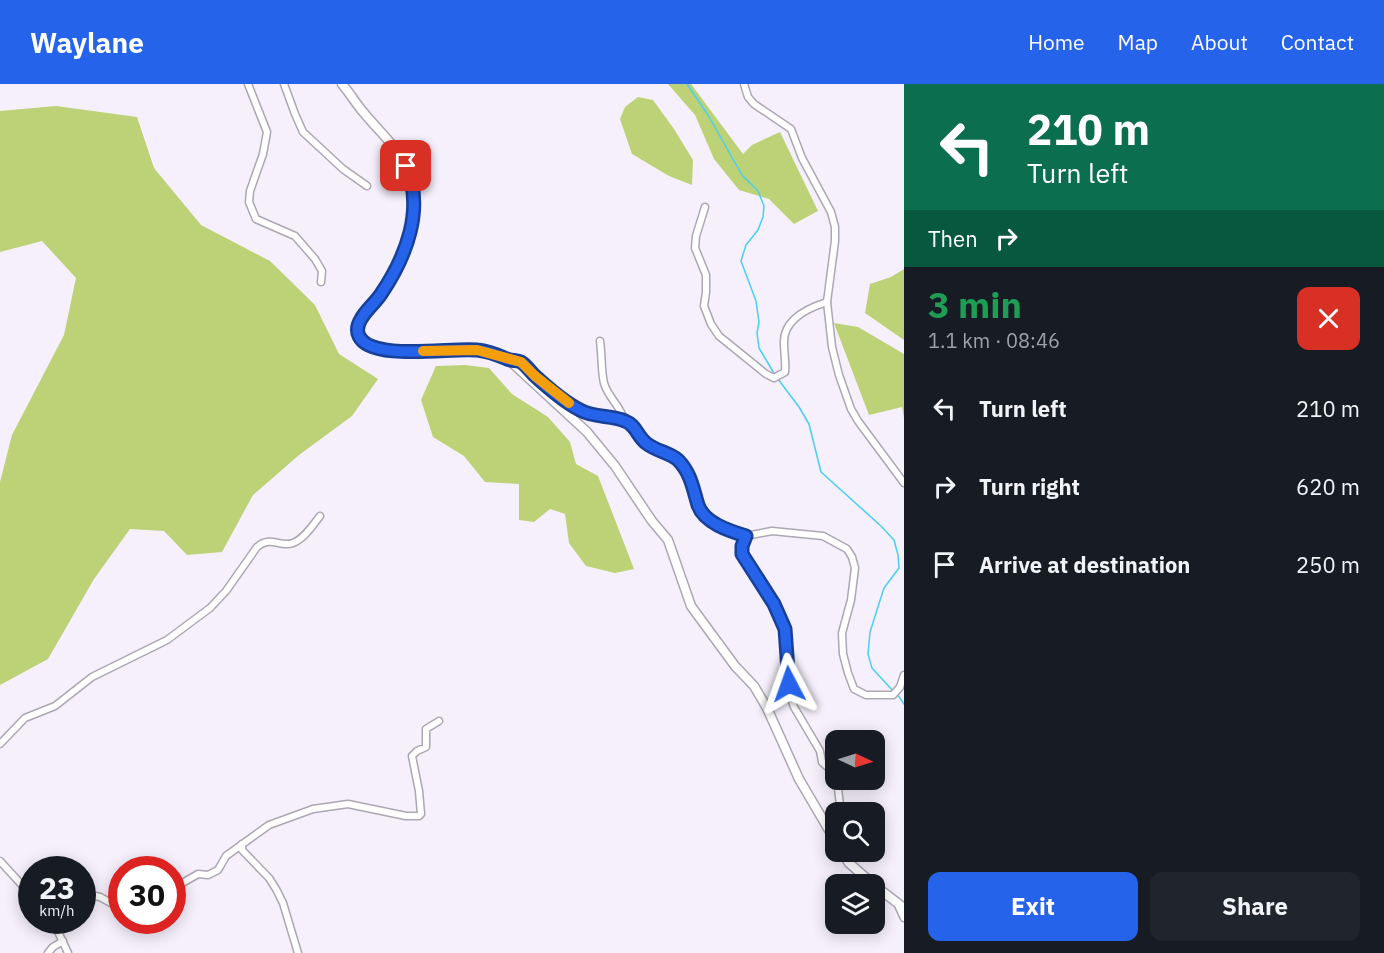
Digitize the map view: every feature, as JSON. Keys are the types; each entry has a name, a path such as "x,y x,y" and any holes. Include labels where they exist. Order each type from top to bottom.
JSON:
{"main road":[{"path":"342,84 400,155 408,172 413,195 412,223 404,254 382,293 359,321 360,338 382,349 477,350 498,355 509,360 594,440 668,540 692,606 735,666 754,686 767,708 799,779 825,823"},
{"path":"848,862 862,874"},
{"path":"885,894 901,906"}],"street":[{"path":"248,84 267,132 262,159 252,181 249,202 256,219 295,236 322,271 321,282"},
{"path":"284,84 303,132 348,174 366,186"},
{"path":"744,84 748,97 754,104 791,129 802,158 831,212 835,227 835,241 827,302 832,346 839,375 851,409 873,443 904,483"},
{"path":"705,207 696,236 695,248 706,276 704,306 718,336 774,378 785,372 783,340 788,324 801,314 827,302"},
{"path":"600,341 604,383 612,400 623,414 624,420"},
{"path":"509,360 521,362 535,376 580,410 624,420 633,425 648,445 678,460 692,481 698,507 705,516 722,527 746,536 772,531 806,533 823,536 847,549 855,568 851,600 842,633 843,654 854,689 866,695 892,695 900,687 904,675"},
{"path":"0,744 25,718 55,706 92,677 174,635 215,603 257,547 266,541 294,543 320,516"},
{"path":"746,536 742,554 774,604 785,629 790,696 825,765"},
{"path":"186,881 198,874 214,873 222,865 226,856 269,825 313,809 348,804 406,816 419,816 421,814 420,803 412,756 426,747 426,729 440,721"},
{"path":"242,844 242,850 246,856 269,878 283,903 298,953"},
{"path":"0,861 18,881"},
{"path":"901,906 904,918"},
{"path":"60,934 68,953"},
{"path":"48,953 52,947 63,941"}],"green space":[{"path":"668,84 691,84 743,154 752,145 780,132 818,211 794,224 769,199 739,190 714,159 695,115"},
{"path":"638,97 653,100 674,129 693,160 692,185 669,176 632,154 620,119 625,107"},
{"path":"56,106 137,117 154,168 201,225 270,261 315,305 339,354 378,379 352,416 299,455 253,495 222,552 187,555 164,531 130,529 94,579 48,659 0,685 0,482 12,435 64,335 76,278 42,241 0,252 0,111"},
{"path":"904,269 904,340 865,313 870,284 891,277"},
{"path":"834,323 858,327 904,354 904,418 902,407 869,415"},
{"path":"465,365 489,368 512,394 548,417 570,442 576,464 598,476 634,569 615,573 586,566 569,543 565,514 550,509 534,522 519,520 519,484 485,482 464,456 433,437 421,400 436,366"}],"waterway":[{"path":"687,84 708,115 742,175 758,191 764,206 758,230 746,245 741,261 756,301 759,348 775,375"},
{"path":"778,379 809,424 821,472 894,540 899,568 884,588 870,632 868,654 872,668 894,692"},
{"path":"898,695 904,704"}],"slow traffic":[{"path":"423,351 477,350 521,362 569,403"}],"route":[{"path":"406,166 411,179 413,195 412,223 407,245 382,293 359,321 360,338 382,349 477,350 521,362 567,402 584,412 624,420 633,425 648,445 678,460 692,481 698,507 705,516 722,527 746,536 742,554 774,604 785,629 789,684"}]}
